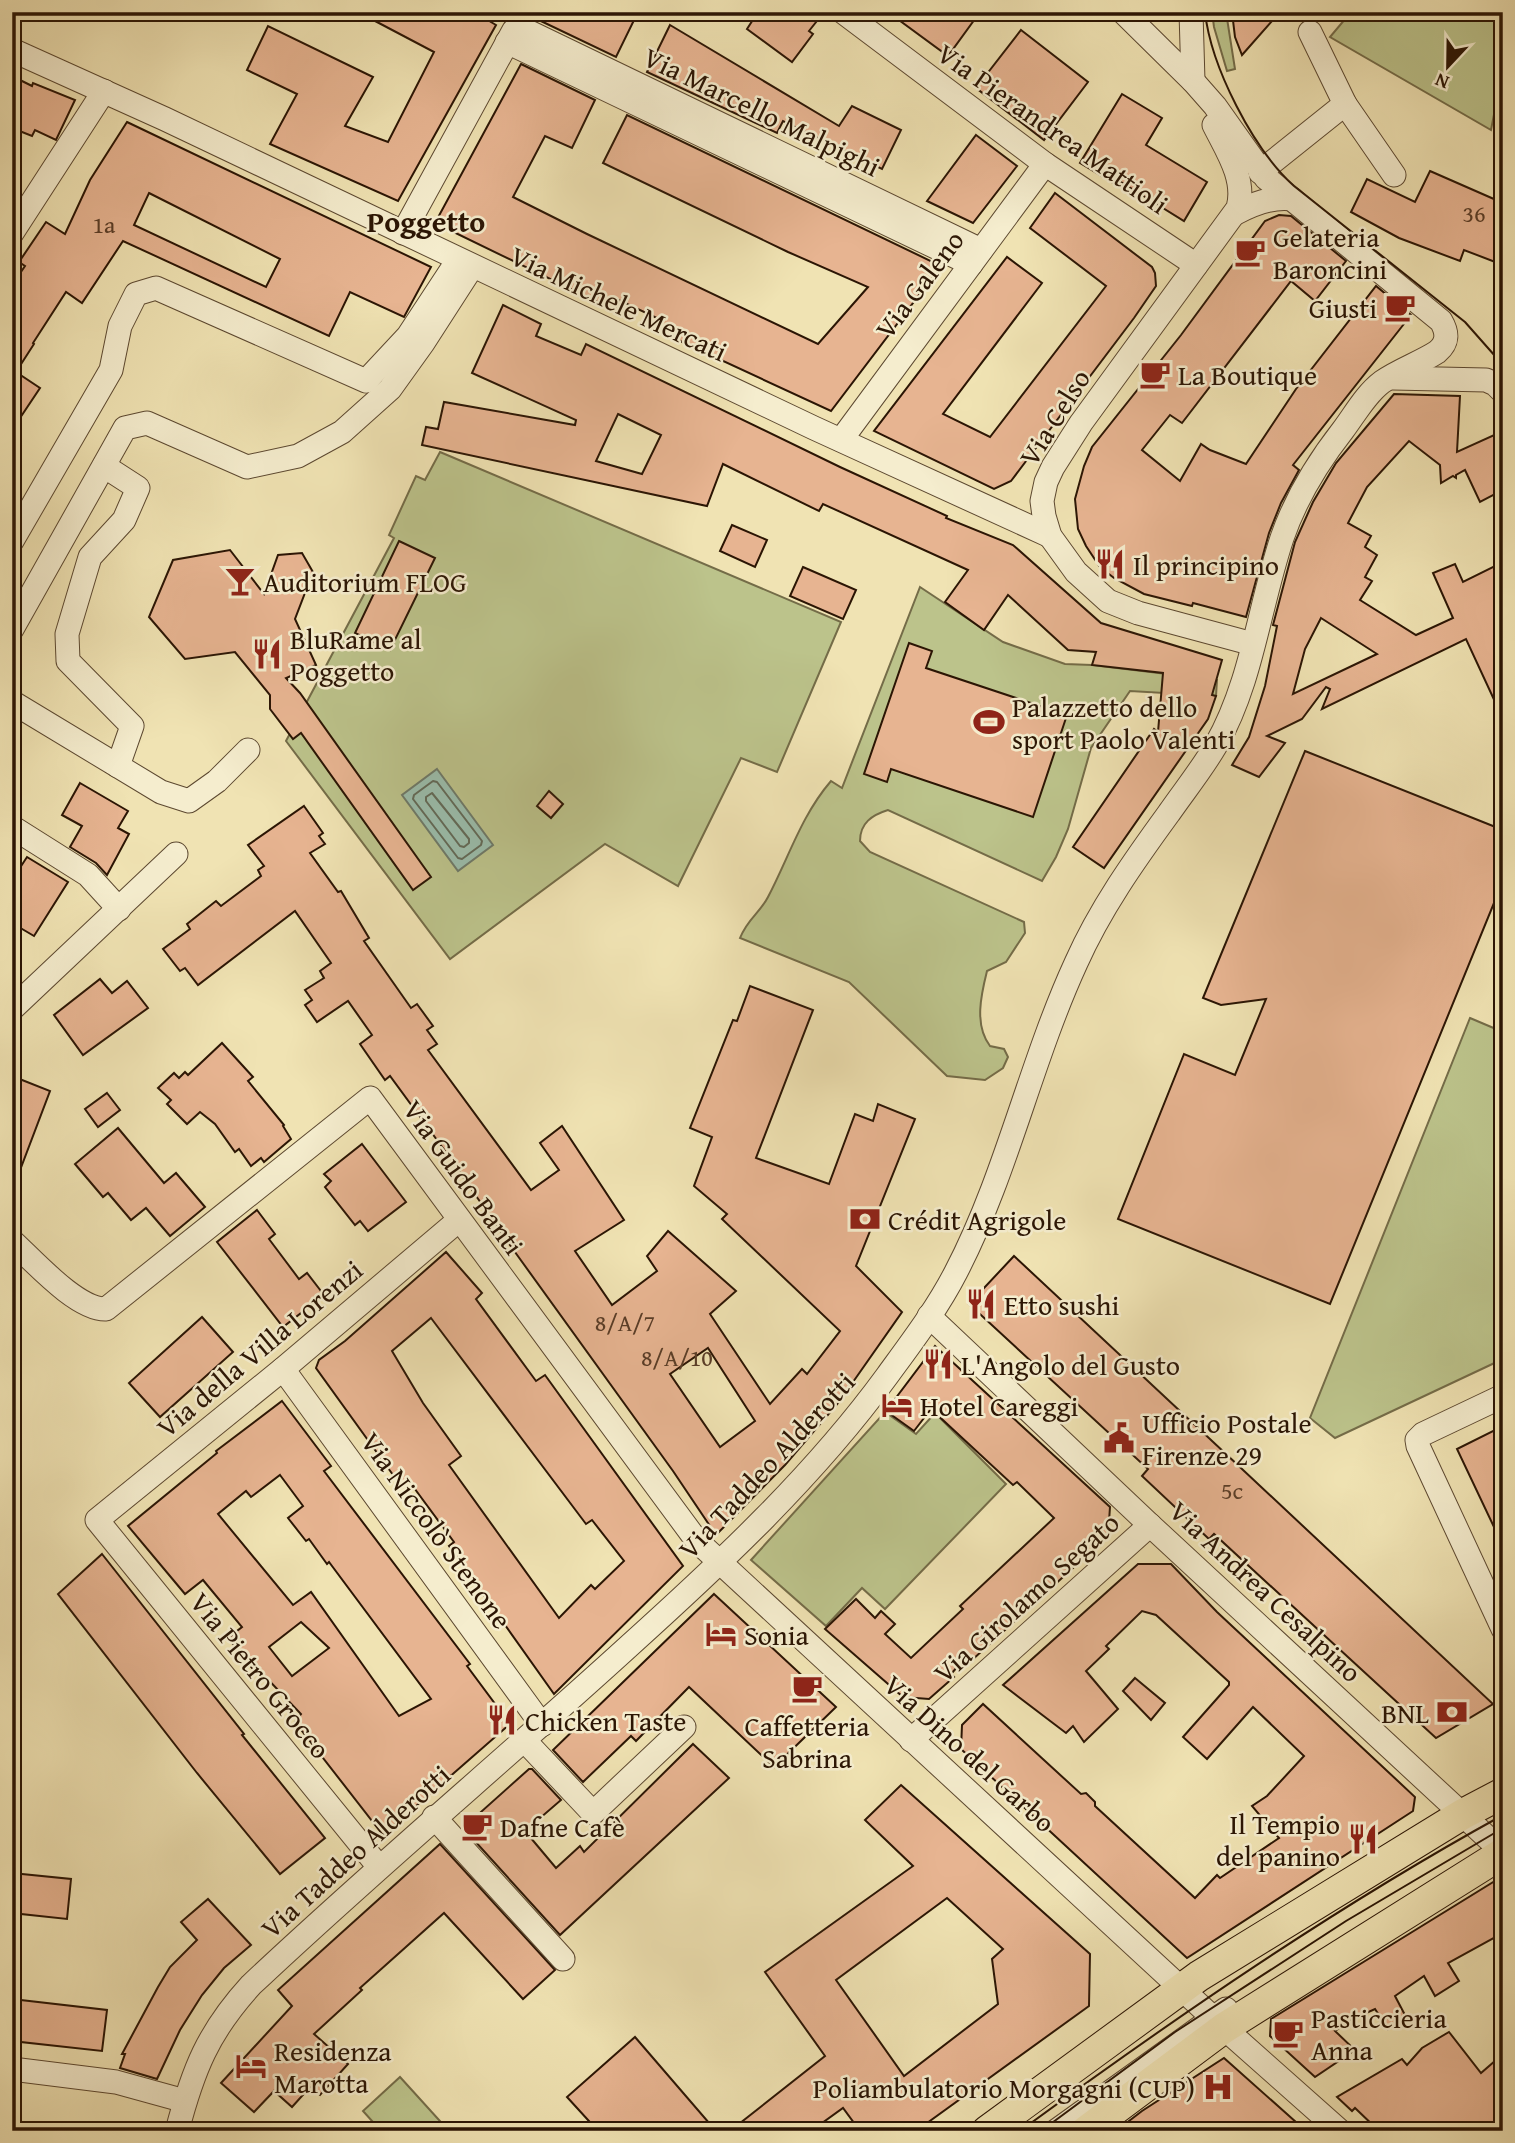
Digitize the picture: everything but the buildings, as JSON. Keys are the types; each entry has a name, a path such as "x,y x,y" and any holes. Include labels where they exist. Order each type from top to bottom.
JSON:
{"main road":[{"path":"987,2131 1182,1988 1463,1814 1503,1793"},
{"path":"1086,2131 1219,2023 1500,1847"}],"street":[{"name":"Via Pierandrea Mattioli","path":"843,12 1045,164 1196,265"},
{"path":"1123,12 1194,82 1215,106 1260,172 1292,200"},
{"path":"1191,12 1194,82 1238,177 1241,197 1236,213"},
{"path":"403,233 516,27"},
{"name":"Via Marcello Malpighi","path":"516,27 976,257"},
{"path":"1310,32 1345,104 1394,175"},
{"name":"Via Michele Mercati","path":"12,50 1050,536"},
{"path":"12,233 104,91"},
{"path":"1260,172 1345,104"},
{"name":"Via Galeno","path":"841,440 1045,164"},
{"path":"1236,213 1265,201 1284,198 1292,200"},
{"name":"Via Taddeo Alderotti","path":"177,2131 193,2073 212,2034 229,2008 379,1867 533,1733 719,1562 855,1419 929,1316 956,1272 990,1194 1075,964 1112,894 1201,769 1235,708 1280,544 1290,517 1335,439 1372,391 1441,349 1446,341 1445,329 1428,308 1292,200"},
{"name":"Via Celso","path":"1236,213 1081,423 1053,467 1042,501 1050,536 1076,572 1108,601 1138,613 1253,644"},
{"path":"12,629 125,428 147,423 247,467 298,456 342,432 390,389 424,343 465,263"},
{"path":"12,541 111,370 120,326 136,294 156,288 366,381 408,337 465,263"},
{"path":"1390,378 1478,379 1498,388"},
{"path":"104,466 138,488 124,520 90,557 67,635 68,661 132,726 118,766"},
{"path":"12,702 161,792 189,800 217,781 248,750"},
{"path":"12,827 88,875 119,909"},
{"path":"12,1009 176,854"},
{"name":"Via Guido Banti","path":"12,1241 69,1292 87,1305 102,1310 370,1098 696,1541 719,1562"},
{"name":"Via della Villa Lorenzi","path":"97,1520 283,1369 459,1220"},
{"name":"Via Andrea Cesalpino","path":"929,1316 1150,1525 1500,1847"},
{"name":"Via Niccolò Stenone","path":"283,1369 533,1733 593,1813 684,1727"},
{"path":"1503,1396 1423,1434 1418,1440 1503,1629"},
{"name":"Via Pietro Grocco","path":"97,1520 379,1867"},
{"name":"Via Girolamo Segato","path":"911,1740 1150,1525"},
{"name":"Via Dino del Garbo","path":"719,1562 1219,2023 1340,2131"},
{"path":"434,1817 563,1959"},
{"path":"1056,2131 1219,2023"},
{"path":"12,2069 116,2082 185,2101"}],"green space":[{"path":"1212,12 1226,12 1235,69 1227,71"},
{"path":"1351,12 1503,12 1503,68 1491,130 1330,37"},
{"path":"440,452 841,622 777,772 741,758 678,886 605,844 450,959 286,741 394,538 389,535 416,476 425,480"},
{"path":"920,587 1003,642 1065,664 1217,680 1216,696 1130,691 1091,748 1068,829 1042,881 888,810 872,817 862,829 860,841 870,852 1024,922 1025,933 1006,962 987,971 981,1000 982,1029 990,1046 1004,1049 1008,1057 1003,1068 985,1080 947,1076 849,982 740,938 768,897 811,808 831,781 842,788"},
{"path":"1470,1018 1503,1032 1503,1359 1335,1438 1310,1418"},
{"path":"885,1412 916,1434 935,1413 1006,1484 885,1609 862,1588 826,1626 751,1560"},
{"path":"400,2077 449,2131 381,2131 363,2111"}],"water":[{"path":"437,769 493,845 458,871 402,795"}],"tram line":[{"path":"1205,12 1216,57 1236,106 1279,170 1294,186 1465,322 1503,365"},
{"path":"1020,2131 1257,1965 1378,1888 1503,1815"},
{"path":"1041,2131 1175,2032 1346,1921 1503,1828"}],"place":[{"name":"Gelateria Baroncini","path":"1250,252"},
{"name":"Giusti","path":"1400,307"},
{"name":"La Boutique","path":"1155,374"},
{"name":"Il principino","path":"1110,564"},
{"name":"Auditorium FLOG","path":"240,581"},
{"name":"BluRame al Poggetto","path":"267,654"},
{"name":"Palazzetto dello sport Paolo Valenti","path":"989,722"},
{"name":"Crédit Agrigole","path":"865,1219"},
{"name":"Etto sushi","path":"981,1304"},
{"name":"L'Angolo del Gusto","path":"938,1364"},
{"name":"Hotel Careggi","path":"897,1405"},
{"name":"Ufficio Postale Firenze 29","path":"1119,1438"},
{"name":"Sonia","path":"721,1634"},
{"name":"Caffetteria Sabrina","path":"807,1688"},
{"name":"BNL","path":"1452,1712"},
{"name":"Chicken Taste","path":"502,1720"},
{"name":"Dafne Cafè","path":"477,1826"},
{"name":"Il Tempio del panino","path":"1363,1839"},
{"name":"Pasticcieria Anna","path":"1288,2033"},
{"name":"Residenza Marotta","path":"251,2066"},
{"name":"Poliambulatorio Morgagni (CUP)","path":"1218,2087"}],"district":[{"name":"Poggetto","path":"426,221"}]}
